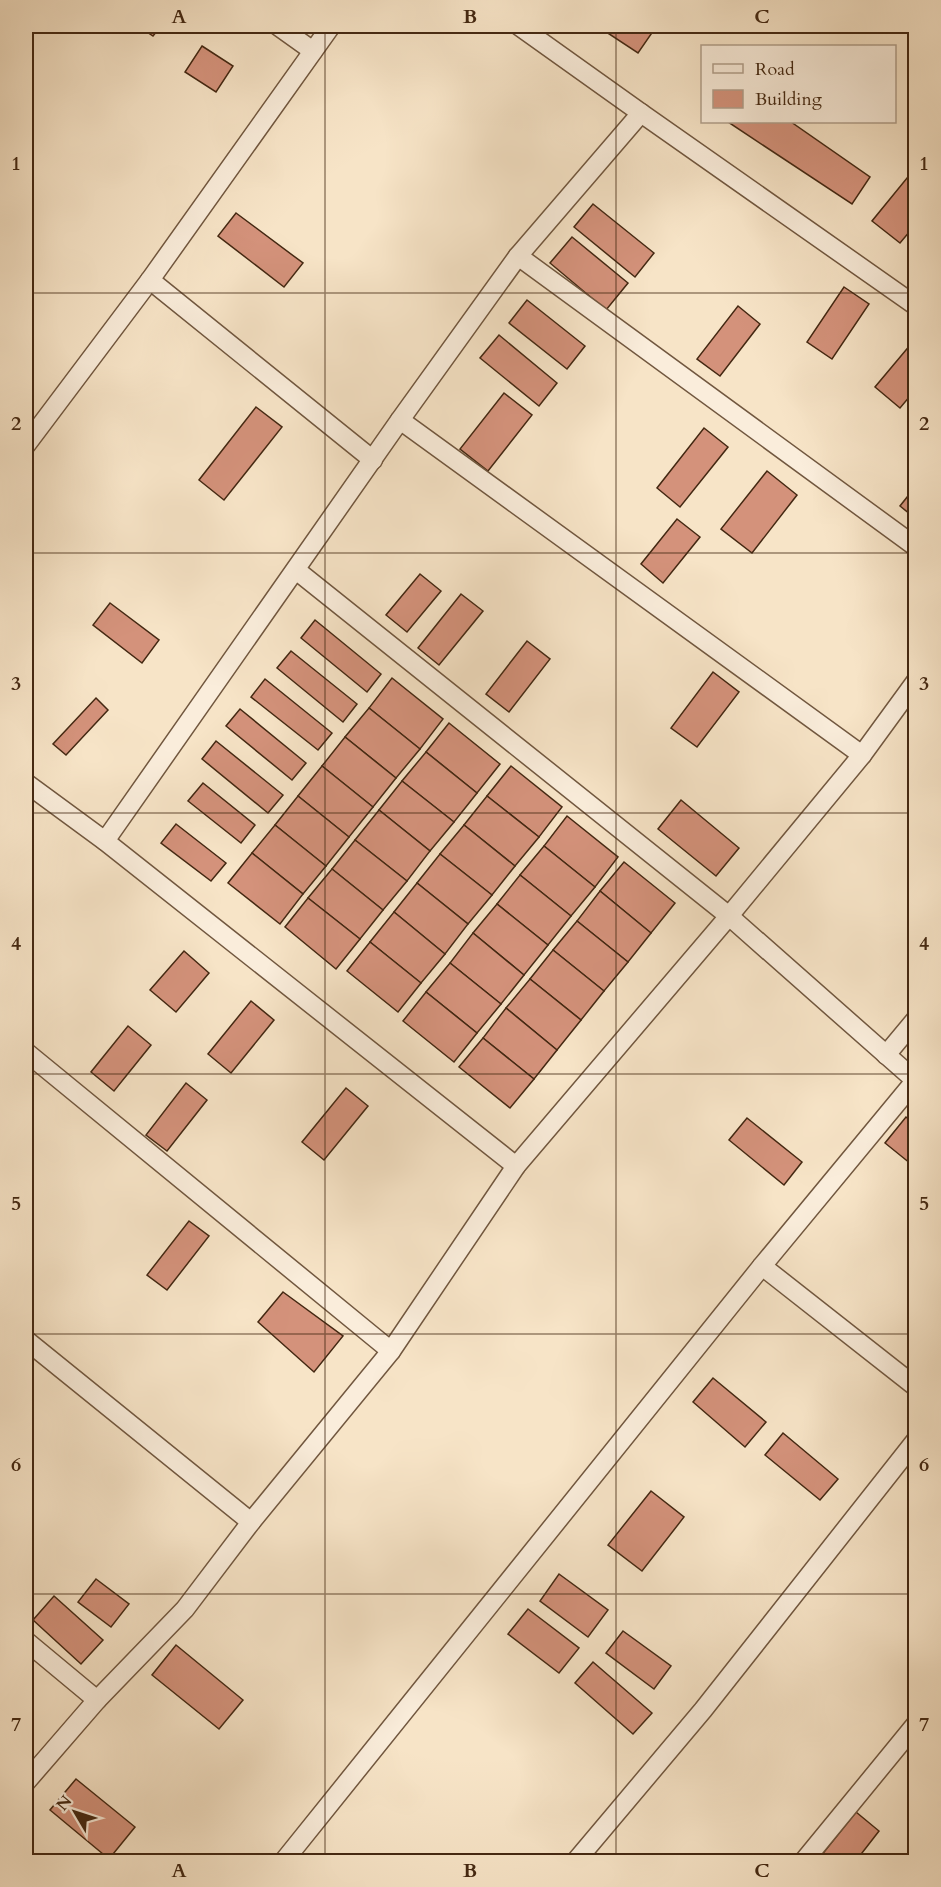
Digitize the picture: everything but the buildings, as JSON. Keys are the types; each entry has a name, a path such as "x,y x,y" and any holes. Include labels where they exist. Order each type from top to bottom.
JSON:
{"street":[{"path":"278,26 313,51"},
{"path":"26,445 150,280 331,26"},
{"path":"519,26 915,306"},
{"path":"105,841 400,420 518,256 641,113"},
{"path":"518,256 915,547"},
{"path":"150,280 373,460"},
{"path":"400,420 862,755"},
{"path":"283,1862 762,1266 915,1081 729,916 296,570"},
{"path":"26,1782 97,1700 185,1609 251,1522 391,1351 516,1166 729,916 862,755 915,681"},
{"path":"26,783 105,841 516,1166"},
{"path":"886,1055 915,1019"},
{"path":"26,1052 391,1351"},
{"path":"762,1266 915,1387"},
{"path":"26,1340 251,1522"},
{"path":"574,1862 703,1710 915,1440"},
{"path":"26,1641 97,1700"},
{"path":"803,1862 915,1724"}]}
